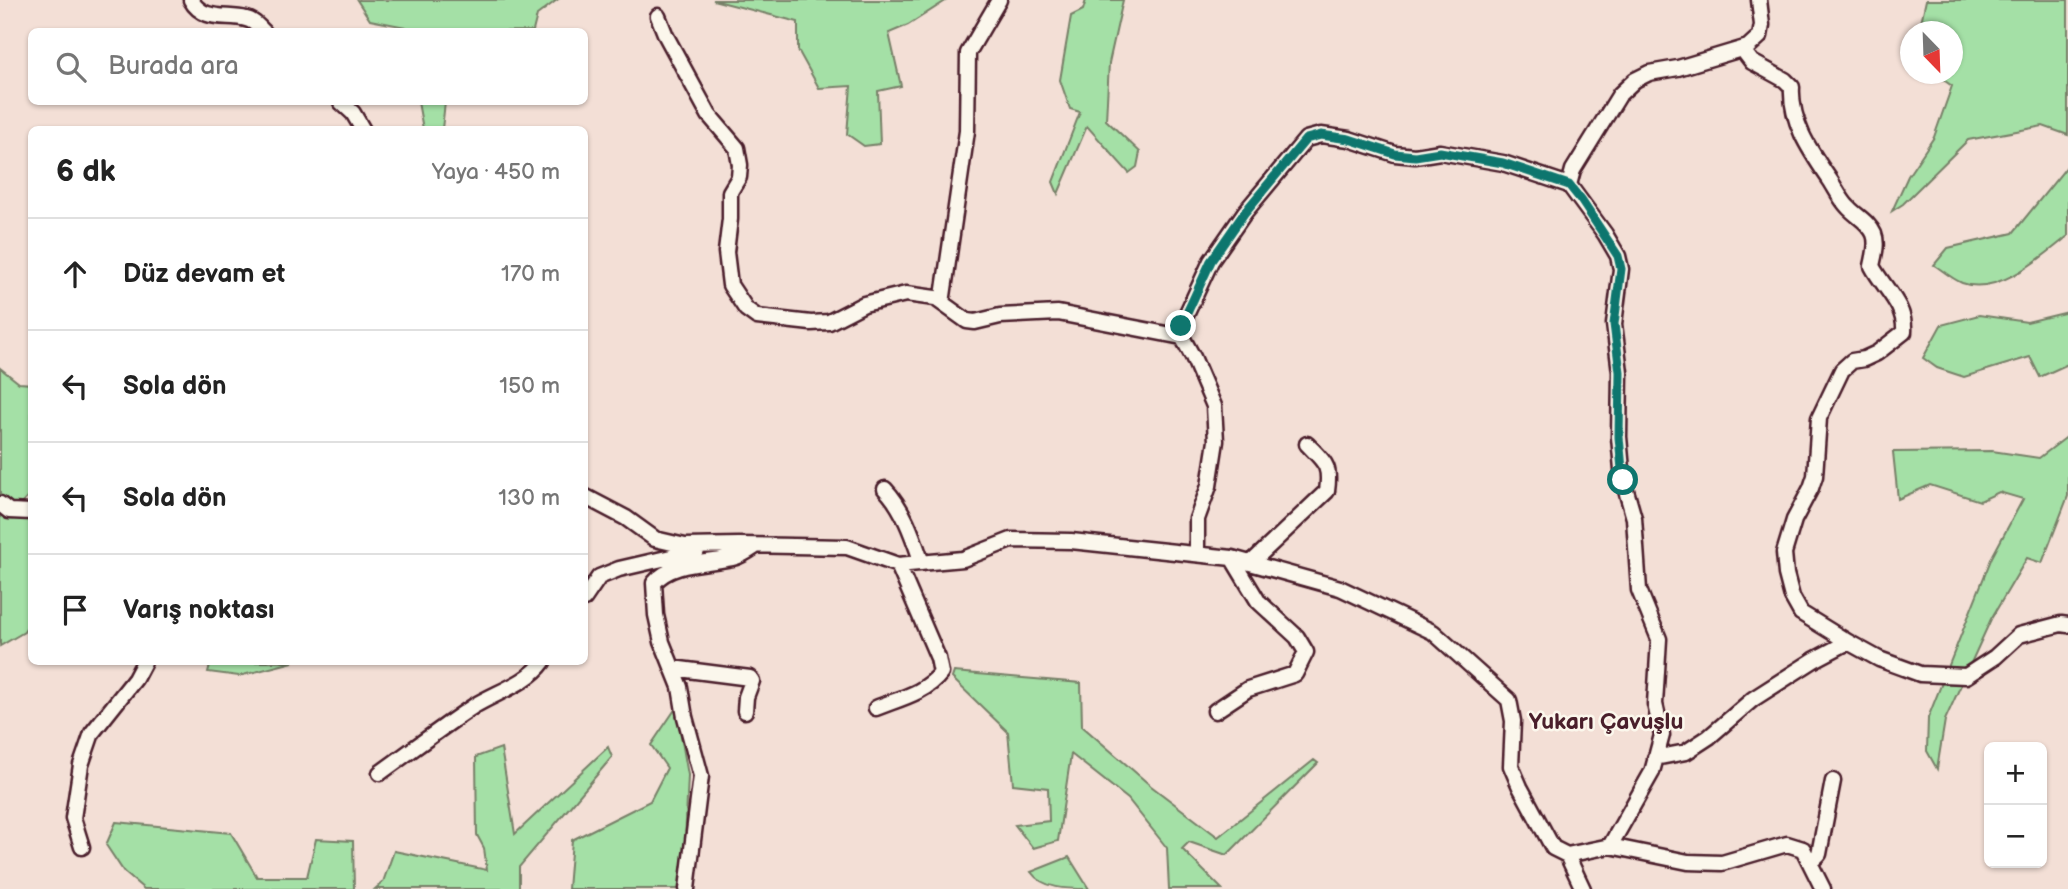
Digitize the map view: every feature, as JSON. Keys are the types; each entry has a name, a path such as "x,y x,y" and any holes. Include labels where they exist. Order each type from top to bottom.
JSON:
{"street":[{"path":"191,0 194,6 213,16 248,19 259,28"},
{"path":"942,303 967,131 968,53 999,0"},
{"path":"1569,185 1573,170 1620,94 1635,80 1649,73 1678,68 1748,47 1760,36 1762,25 1759,0"},
{"path":"658,16 709,115 737,148 739,177 730,192 726,252 730,285 746,309 757,317 811,323 829,322 864,304 906,294 935,298 967,321 1058,313 1182,337"},
{"path":"1742,49 1752,62 1785,80 1792,87 1793,109 1805,140 1848,207 1861,217 1874,234 1876,248 1872,266 1905,319 1904,332 1877,353 1852,361 1842,370 1819,418 1815,476 1794,520 1784,553 1792,597 1801,613 1880,659 1920,674 1966,676 1996,657 2019,635 2061,624 2068,625"},
{"path":"344,105 361,126"},
{"path":"1197,553 1197,519 1209,486 1216,441 1214,406 1182,337 1181,326 1211,261 1245,212 1306,139 1321,135 1349,139 1395,154 1452,154 1503,163 1569,185 1612,245 1621,269 1614,324 1620,372 1619,437 1623,480 1634,518 1639,590 1659,639 1655,704 1661,735 1652,772 1610,846"},
{"path":"1251,563 1327,491 1330,474 1325,463 1307,444"},
{"path":"885,489 895,500 912,533 922,563"},
{"path":"588,498 626,518 655,539 685,546 846,547 898,565 963,559 1011,540 1071,541 1232,558 1340,588 1433,632 1509,700 1513,721 1511,766 1553,848 1567,855 1583,889"},
{"path":"0,505 9,510 28,512"},
{"path":"588,593 599,577 619,569 722,545"},
{"path":"687,889 701,776 694,756 680,687 662,642 656,615 654,583 675,568 740,556 757,545"},
{"path":"1215,711 1248,689 1295,674 1306,652 1297,637 1258,601 1232,558"},
{"path":"876,708 924,689 941,673 938,658 898,565"},
{"path":"1655,758 1686,752 1709,737 1753,699 1848,642"},
{"path":"82,847 73,818 81,765 92,733 135,679 142,665"},
{"path":"380,773 475,705 528,678 540,665"},
{"path":"672,668 750,678 752,681 746,697 745,711"},
{"path":"716,673 720,689"},
{"path":"1810,863 1819,855 1833,781"},
{"path":"1567,855 1610,846 1688,862 1722,863 1787,844 1803,849 1823,889"}],"green space":[{"path":"357,0 557,0 537,15 534,28 406,28 370,20"},
{"path":"713,0 947,0 908,25 889,33 901,86 878,91 880,144 864,146 847,134 851,86 819,88 798,50 798,22"},
{"path":"1086,0 1123,0 1109,63 1106,120 1140,152 1137,167 1129,173 1087,126 1058,194 1053,182 1080,112 1070,109 1060,80 1071,16 1083,10"},
{"path":"1926,0 2068,0 2068,135 2043,126 1968,140 1903,204 1892,211 1908,176 1934,137 1952,86 1949,84 1963,84 1963,21 1921,21"},
{"path":"419,105 445,105 442,126 422,126"},
{"path":"2068,165 2068,236 2033,264 2005,279 1976,286 1958,281 1934,265 1948,248 2013,233"},
{"path":"2068,312 2068,364 2040,377 2030,357 1964,377 1937,368 1923,358 1941,325 1979,315 2027,322"},
{"path":"0,368 19,383 28,384 28,497 21,504 28,510 28,626 24,632 0,646"},
{"path":"2068,436 2068,496 2042,563 2027,558 1991,619 1945,720 1937,769 1927,751 1928,718 1992,557 2023,499 1999,492 1980,501 1930,485 1898,499 1893,452 1992,451 2039,458"},
{"path":"210,665 281,665 239,676 208,672"},
{"path":"954,672 1081,683 1082,726 1151,786 1218,837 1314,760 1318,763 1227,855 1189,842 1182,849 1222,889 1169,889 1167,848 1128,799 1071,754 1058,841 1033,848 1015,825 1049,821 1048,788 1013,784 1008,732 952,678"},
{"path":"676,708 688,775 683,889 568,889 572,840 650,801 667,768 651,745"},
{"path":"608,747 612,757 519,867 519,889 375,889 383,882 394,851 487,870 484,848 477,835 476,757 501,748 515,834"},
{"path":"116,822 231,833 257,877 307,877 316,839 353,841 354,889 144,889 124,872 106,845"},
{"path":"1069,857 1089,889 1049,885 1031,872"}],"district":[{"name":"Yukarı Çavuşlu","path":"1606,721"}],"route":[{"path":"1181,326 1211,261 1245,212 1306,139 1321,135 1349,139 1395,154 1415,156 1440,152 1503,163 1569,185 1605,234 1618,256 1621,269 1614,324 1620,372 1619,437 1623,480"}]}
